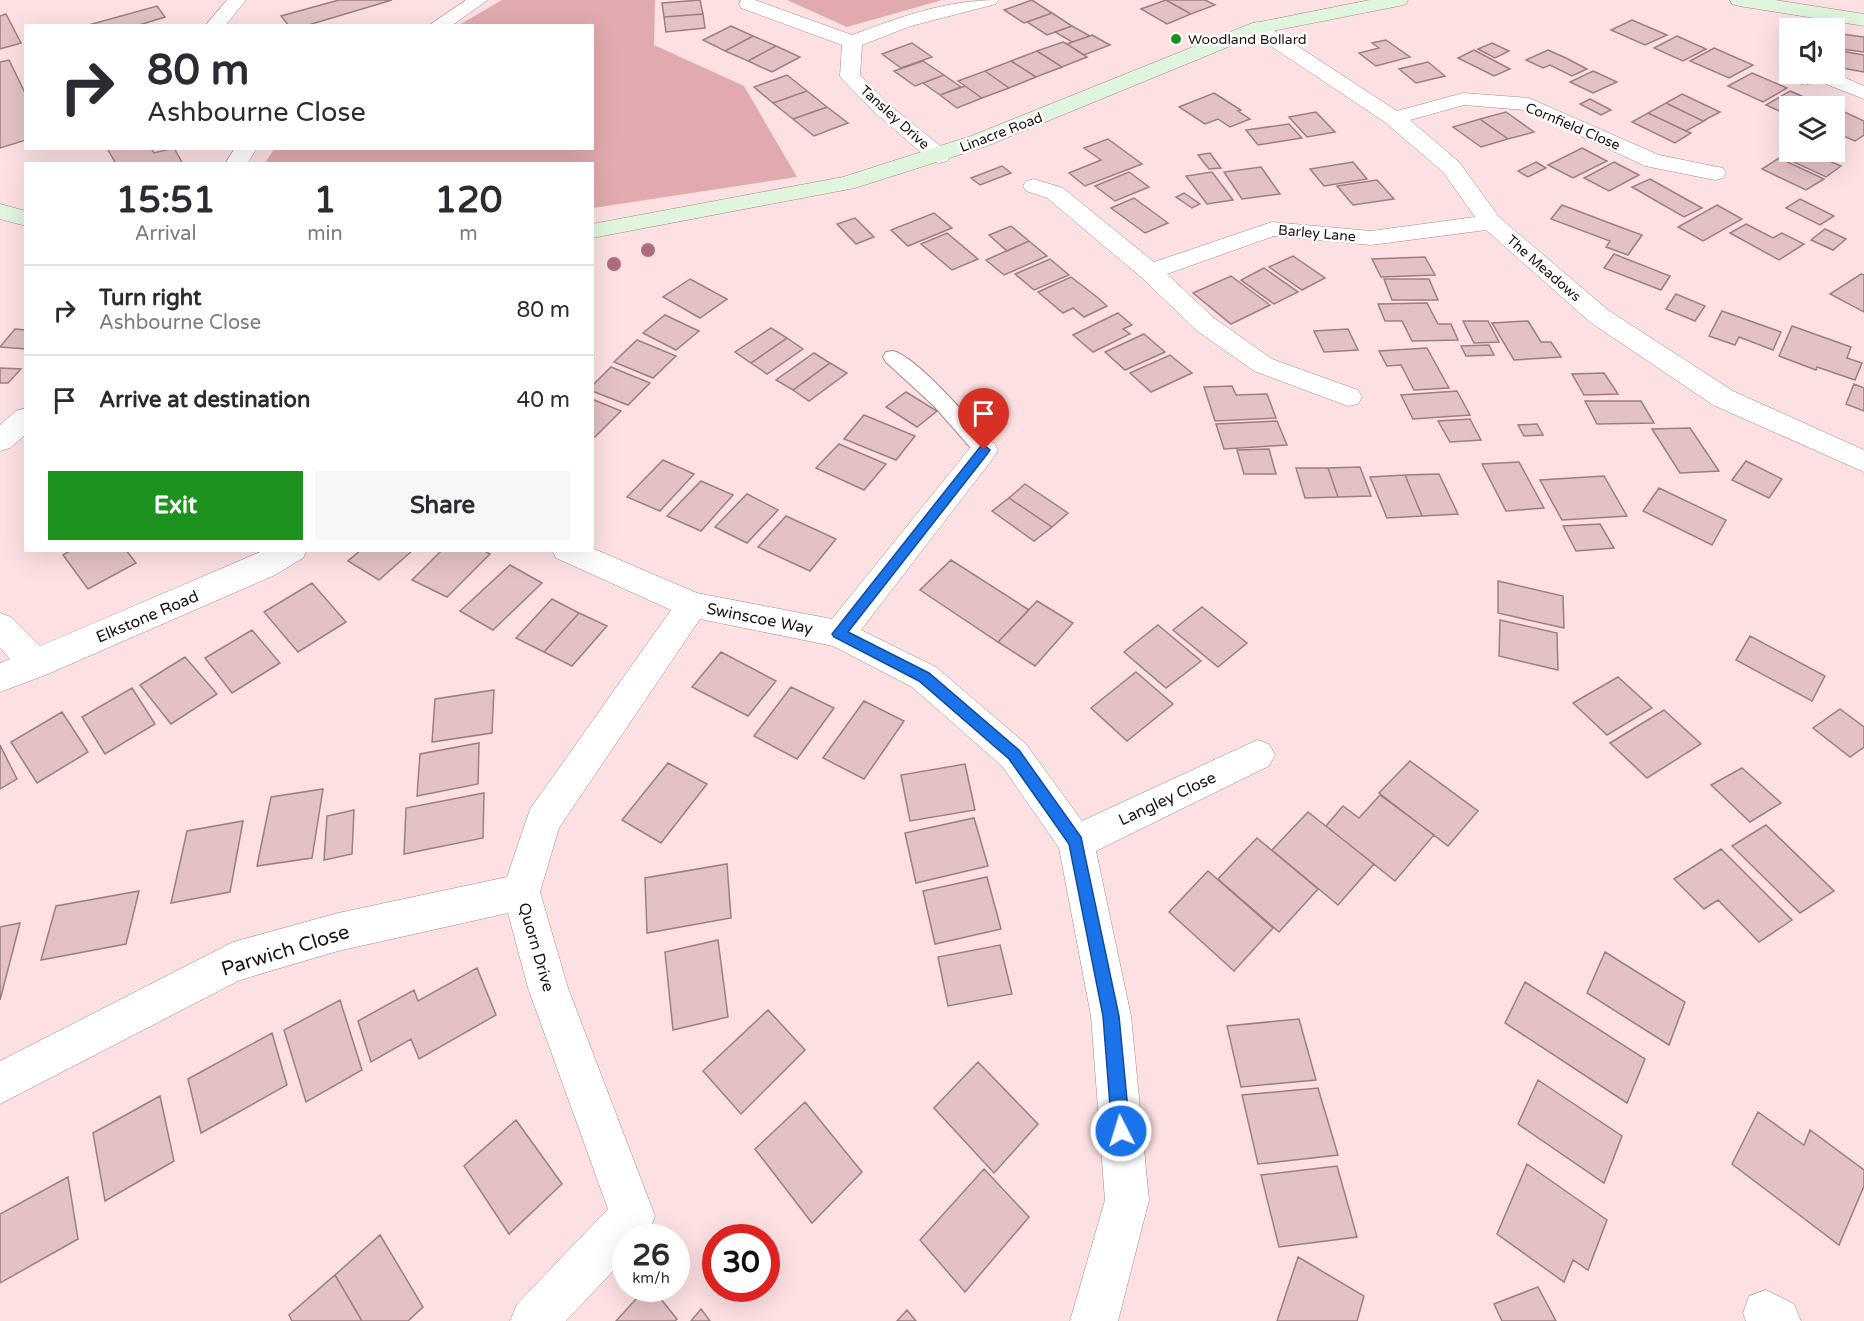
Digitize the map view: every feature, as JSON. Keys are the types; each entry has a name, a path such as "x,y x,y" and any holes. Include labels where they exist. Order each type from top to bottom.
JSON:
{"street":[{"path":"216,24 237,0"},
{"path":"440,24 478,0"},
{"path":"748,4 852,42 904,22 989,0"},
{"name":"Linacre Road","path":"594,231 847,183 939,156 1092,97 1257,28 1399,0"},
{"path":"1739,0 1864,20"},
{"name":"The Meadows","path":"1257,28 1394,118 1451,167 1491,222 1599,316 1723,398 1864,462"},
{"name":"Tansley Drive","path":"852,42 850,76 881,108 939,156"},
{"path":"1842,84 1864,93"},
{"name":"Cornfield Close","path":"1394,118 1463,99 1529,104 1653,161 1715,173"},
{"path":"1034,186 1055,193 1150,272 1205,324 1263,365 1348,397"},
{"path":"0,212 24,218"},
{"name":"Barley Lane","path":"1150,272 1272,229 1371,238 1491,222"},
{"path":"0,441 24,420"},
{"path":"839,634 984,450"},
{"name":"Elkstone Road","path":"0,678 264,566 288,552"},
{"name":"Swinscoe Way","path":"572,552 692,605 839,634 924,677 1014,755 1076,842 1111,1016 1127,1200 1094,1321"},
{"name":"Quorn Drive","path":"534,1321 633,1216 548,988 520,892 543,821 692,605"},
{"path":"0,626 36,664"},
{"name":"Langley Close","path":"1076,842 1257,755"},
{"name":"Parwich Close","path":"0,1083 232,962 338,933 520,892"}],"lane":[{"path":"893,357 937,394 984,450"}],"shaded area":[{"path":"502,0 655,0 654,45 744,86 797,177 594,208 594,162 266,162 274,150 594,150 594,24 461,24"},
{"path":"787,0 942,0 847,27"}],"building":[{"path":"339,0 392,0 312,24 287,24 281,16"},
{"path":"700,0 703,14 664,17 662,3"},
{"path":"1032,0 1052,13 1024,23 1004,10"},
{"path":"1166,0 1191,14 1167,24 1141,9"},
{"path":"1166,0 1205,0 1215,5 1191,14"},
{"path":"157,6 165,17 142,24 92,24"},
{"path":"1052,13 1072,26 1047,35 1027,22"},
{"path":"6,14 21,43 0,49 0,16"},
{"path":"703,14 705,28 666,32 664,17"},
{"path":"1632,20 1667,35 1645,45 1611,30"},
{"path":"731,26 753,36 725,51 703,40"},
{"path":"1072,26 1090,36 1072,42 1055,32"},
{"path":"1845,34 1864,37 1864,52 1845,49"},
{"path":"1092,35 1110,45 1084,55 1067,44"},
{"path":"753,36 776,46 748,61 725,51"},
{"path":"1677,36 1706,49 1683,61 1654,48"},
{"path":"1386,40 1410,57 1376,66 1359,53 1379,48 1372,43"},
{"path":"1063,42 1087,57 1062,67 1037,51"},
{"path":"912,43 932,57 901,68 882,54"},
{"path":"1492,43 1509,51 1495,58 1478,49"},
{"path":"776,46 800,57 772,72 748,61"},
{"path":"1714,48 1753,65 1729,78 1690,61"},
{"path":"1474,50 1510,69 1494,76 1458,58"},
{"path":"1548,50 1587,69 1572,76 1550,65 1543,68 1526,60"},
{"path":"1037,51 1062,67 1036,77 1011,61"},
{"path":"1845,52 1864,55 1864,72 1845,68"},
{"path":"9,60 24,91 24,141 0,148 0,62"},
{"path":"923,61 944,75 915,86 894,71"},
{"path":"1011,61 1036,77 1009,88 985,71"},
{"path":"1428,62 1445,76 1416,83 1399,69"},
{"path":"985,71 1009,88 982,98 958,81"},
{"path":"1593,71 1617,82 1593,93 1570,82"},
{"path":"1752,73 1787,88 1763,102 1728,86"},
{"path":"787,75 807,91 773,103 754,87"},
{"path":"944,75 961,87 940,95 923,83"},
{"path":"965,86 982,98 957,108 940,95"},
{"path":"807,91 827,107 793,119 773,103"},
{"path":"1790,91 1802,96 1781,96"},
{"path":"1214,93 1241,110 1238,111 1250,119 1230,127 1218,119 1205,124 1179,107"},
{"path":"1682,94 1720,112 1703,121 1666,103"},
{"path":"1779,97 1779,111 1766,105"},
{"path":"1590,99 1611,110 1601,115 1580,104"},
{"path":"1666,103 1704,121 1686,131 1648,113"},
{"path":"827,107 848,123 814,136 793,119"},
{"path":"1316,112 1335,132 1307,137 1289,117"},
{"path":"1506,112 1534,132 1508,139 1480,119"},
{"path":"1845,112 1864,121 1864,135 1855,141 1845,137"},
{"path":"1648,113 1691,133 1675,143 1632,122"},
{"path":"1480,119 1508,139 1481,147 1453,127"},
{"path":"1289,124 1302,138 1258,145 1246,130"},
{"path":"1108,139 1142,164 1085,186 1069,173 1101,160 1084,148"},
{"path":"1582,148 1607,161 1573,178 1548,165"},
{"path":"108,150 152,150 154,153 175,150 182,162 115,162"},
{"path":"1210,153 1221,168 1209,169 1198,155"},
{"path":"1779,158 1779,162 1788,162 1824,179 1806,190 1762,169"},
{"path":"1353,162 1367,179 1324,186 1310,169"},
{"path":"1536,162 1546,168 1528,177 1518,171"},
{"path":"1614,162 1639,175 1609,191 1584,178"},
{"path":"1794,162 1832,162 1841,166 1826,177"},
{"path":"1002,166 1011,173 980,185 971,178"},
{"path":"1261,167 1280,194 1242,199 1224,172"},
{"path":"1129,172 1149,187 1115,201 1095,186"},
{"path":"1212,172 1233,200 1207,204 1186,176"},
{"path":"1650,179 1702,208 1684,217 1632,187"},
{"path":"1377,180 1394,199 1353,205 1337,186"},
{"path":"1184,193 1200,204 1192,208 1176,197"},
{"path":"1134,198 1168,223 1145,233 1111,208"},
{"path":"1800,199 1834,216 1820,225 1786,208"},
{"path":"1562,205 1642,235 1628,255 1606,247 1610,241 1551,219"},
{"path":"1717,205 1742,219 1703,241 1678,227"},
{"path":"934,213 952,228 908,246 891,230"},
{"path":"855,218 874,237 856,244 837,224"},
{"path":"1746,224 1773,238 1782,233 1804,244 1779,260 1730,233"},
{"path":"1011,226 1029,241 1007,251 989,235"},
{"path":"1825,229 1846,239 1833,250 1811,240"},
{"path":"947,233 978,259 952,270 921,244"},
{"path":"1029,241 1047,256 1004,275 986,260"},
{"path":"1614,254 1670,276 1661,290 1604,268"},
{"path":"1293,256 1325,278 1302,290 1269,267"},
{"path":"1425,257 1435,275 1381,277 1372,259"},
{"path":"1050,259 1069,275 1034,290 1015,274"},
{"path":"1264,268 1298,292 1274,304 1241,280"},
{"path":"1861,274 1864,275 1864,312 1830,294"},
{"path":"1231,276 1270,305 1231,324 1193,293"},
{"path":"1071,277 1107,306 1084,317 1073,308 1063,313 1038,292"},
{"path":"690,279 727,299 700,318 663,297"},
{"path":"1384,279 1429,279 1438,300 1392,300"},
{"path":"1676,294 1705,306 1695,321 1666,309"},
{"path":"1427,303 1438,324 1451,324 1458,340 1412,341 1402,321 1385,321 1378,304"},
{"path":"1722,311 1781,332 1773,350 1739,337 1735,345 1709,336"},
{"path":"1118,313 1132,325 1123,329 1130,334 1093,352 1073,335"},
{"path":"665,315 699,331 676,350 643,333"},
{"path":"1463,321 1488,321 1499,342 1474,343"},
{"path":"1528,321 1541,342 1551,342 1561,357 1514,360 1492,323"},
{"path":"1792,326 1851,347 1847,358 1862,363 1855,380 1817,367 1816,370 1779,356"},
{"path":"771,328 787,338 751,363 735,352"},
{"path":"15,329 24,330 24,349 0,347"},
{"path":"1348,329 1358,350 1324,352 1314,331"},
{"path":"1144,334 1165,352 1125,370 1105,352"},
{"path":"787,338 803,349 767,374 751,363"},
{"path":"637,340 676,356 653,378 614,362"},
{"path":"1489,345 1494,355 1466,356 1461,346"},
{"path":"1427,348 1449,388 1414,390 1401,365 1387,366 1379,351"},
{"path":"814,353 830,363 793,390 776,380"},
{"path":"1170,355 1192,373 1151,392 1130,373"},
{"path":"830,363 847,373 809,401 793,390"},
{"path":"611,367 650,383 628,405 594,392 594,384"},
{"path":"0,368 21,369 8,383 0,383"},
{"path":"1604,373 1618,394 1584,395 1572,374"},
{"path":"1854,384 1864,388 1864,411 1846,404"},
{"path":"1232,386 1236,395 1267,394 1276,418 1215,421 1204,387"},
{"path":"1457,391 1470,415 1413,419 1401,395"},
{"path":"906,392 937,411 917,427 886,407"},
{"path":"594,400 621,411 594,437"},
{"path":"1585,401 1641,401 1654,423 1597,424"},
{"path":"864,415 915,436 896,460 844,439"},
{"path":"1470,419 1481,440 1450,442 1438,421"},
{"path":"1277,421 1287,445 1224,449 1216,424"},
{"path":"1537,424 1543,435 1524,436 1518,425"},
{"path":"1690,428 1719,471 1680,473 1652,429"},
{"path":"839,444 886,464 864,490 816,468"},
{"path":"1269,449 1276,474 1244,474 1237,450"},
{"path":"663,460 694,474 660,511 627,497"},
{"path":"1746,461 1782,479 1769,498 1732,480"},
{"path":"1519,462 1544,508 1506,511 1482,464"},
{"path":"1360,467 1371,496 1338,497 1328,468"},
{"path":"1296,468 1328,468 1338,497 1305,498"},
{"path":"1439,474 1458,514 1422,516 1405,475"},
{"path":"1405,475 1422,516 1387,518 1370,477"},
{"path":"1604,476 1627,516 1562,520 1540,480"},
{"path":"701,481 733,495 701,531 667,516"},
{"path":"1025,484 1068,513 1052,527 1009,498"},
{"path":"1659,488 1726,520 1712,545 1643,511"},
{"path":"747,494 778,510 747,543 715,527"},
{"path":"1009,498 1052,527 1034,541 992,511"},
{"path":"786,516 836,539 810,571 758,547"},
{"path":"1600,524 1614,548 1576,551 1563,526"},
{"path":"68,552 128,552 136,563 88,589 63,555"},
{"path":"359,552 411,552 379,580 348,561"},
{"path":"440,552 486,552 490,554 447,597 412,580"},
{"path":"951,560 1029,610 998,642 920,590"},
{"path":"510,565 542,583 493,630 460,611"},
{"path":"1498,581 1563,596 1564,628 1498,613"},
{"path":"312,583 346,622 298,652 264,612"},
{"path":"552,599 579,613 544,652 516,638"},
{"path":"1037,601 1073,623 1035,666 998,642"},
{"path":"1202,607 1247,643 1218,667 1173,630"},
{"path":"579,613 607,626 572,666 544,652"},
{"path":"1500,620 1557,633 1558,670 1499,656"},
{"path":"1158,625 1201,661 1166,688 1124,652"},
{"path":"252,630 280,663 232,693 205,658"},
{"path":"1750,636 1825,676 1812,701 1736,660"},
{"path":"721,652 776,681 748,716 692,687"},
{"path":"185,657 217,694 171,724 140,685"},
{"path":"1136,672 1173,704 1127,741 1091,708"},
{"path":"1618,677 1652,708 1607,735 1573,703"},
{"path":"791,687 834,708 797,759 754,736"},
{"path":"132,688 155,724 105,754 82,717"},
{"path":"494,690 492,733 432,742 435,699"},
{"path":"864,701 904,721 864,779 823,758"},
{"path":"1840,709 1864,727 1864,747 1850,757 1813,728"},
{"path":"1664,710 1701,744 1647,778 1610,743"},
{"path":"62,712 88,752 37,783 11,742"},
{"path":"479,743 478,784 417,796 420,754"},
{"path":"0,745 17,779 0,789"},
{"path":"1410,761 1478,811 1448,846 1379,793"},
{"path":"668,763 707,784 661,843 622,820"},
{"path":"965,764 975,810 910,821 901,775"},
{"path":"1742,768 1781,803 1750,822 1711,785"},
{"path":"323,789 312,858 257,866 271,797"},
{"path":"484,793 483,838 404,854 406,808"},
{"path":"1380,795 1434,835 1395,881 1326,826 1343,806 1359,818"},
{"path":"354,810 352,854 324,860 327,816"},
{"path":"1308,812 1374,864 1338,905 1272,850"},
{"path":"974,818 988,866 916,883 905,833"},
{"path":"243,821 230,892 171,903 187,831"},
{"path":"1766,825 1834,891 1800,913 1732,846"},
{"path":"1257,838 1318,889 1279,932 1218,879"},
{"path":"1721,849 1792,920 1759,942 1718,900 1704,909 1674,879"},
{"path":"727,864 731,918 647,933 645,878"},
{"path":"1208,871 1273,928 1234,971 1169,912"},
{"path":"987,877 1001,929 935,944 923,891"},
{"path":"139,891 126,944 41,960 56,906"},
{"path":"20,923 0,1000 0,927"},
{"path":"718,940 728,1017 673,1030 665,952"},
{"path":"1000,945 1012,994 948,1006 938,957"},
{"path":"1605,952 1685,1002 1669,1045 1587,993"},
{"path":"477,968 496,1015 419,1059 411,1039 371,1062 358,1021 414,990 418,1001"},
{"path":"1525,982 1645,1059 1627,1103 1505,1023"},
{"path":"340,1000 362,1070 306,1102 284,1030"},
{"path":"768,1010 805,1050 741,1114 703,1071"},
{"path":"1299,1019 1316,1080 1241,1087 1227,1026"},
{"path":"272,1033 287,1085 201,1133 188,1079"},
{"path":"978,1062 1038,1124 994,1173 934,1108"},
{"path":"1538,1080 1622,1136 1604,1183 1518,1124"},
{"path":"1318,1088 1338,1155 1258,1164 1242,1095"},
{"path":"160,1096 174,1161 105,1201 93,1133"},
{"path":"805,1102 862,1172 812,1223 755,1149"},
{"path":"1758,1112 1804,1145 1810,1130 1864,1170 1864,1186 1839,1245 1732,1164"},
{"path":"516,1120 562,1184 509,1234 464,1166"},
{"path":"1527,1164 1607,1220 1588,1270 1573,1260 1564,1282 1497,1234"},
{"path":"1337,1166 1357,1237 1279,1247 1261,1175"},
{"path":"984,1169 1029,1217 965,1292 920,1240"},
{"path":"68,1177 78,1239 0,1283 0,1214"},
{"path":"380,1235 423,1307 408,1321 362,1321 335,1275"},
{"path":"1298,1257 1364,1296 1357,1321 1277,1321"},
{"path":"335,1275 362,1321 292,1321 289,1315"},
{"path":"1538,1287 1556,1321 1502,1321 1494,1304"},
{"path":"633,1302 663,1302 677,1319 675,1321 616,1321"},
{"path":"701,1309 710,1321 691,1321"},
{"path":"907,1310 916,1321 897,1321"}],"place":[{"name":"Woodland Bollard","path":"1176,39"}],"route":[{"path":"984,450 839,634 924,677 1014,755 1076,842 1111,1016 1121,1131"}]}
